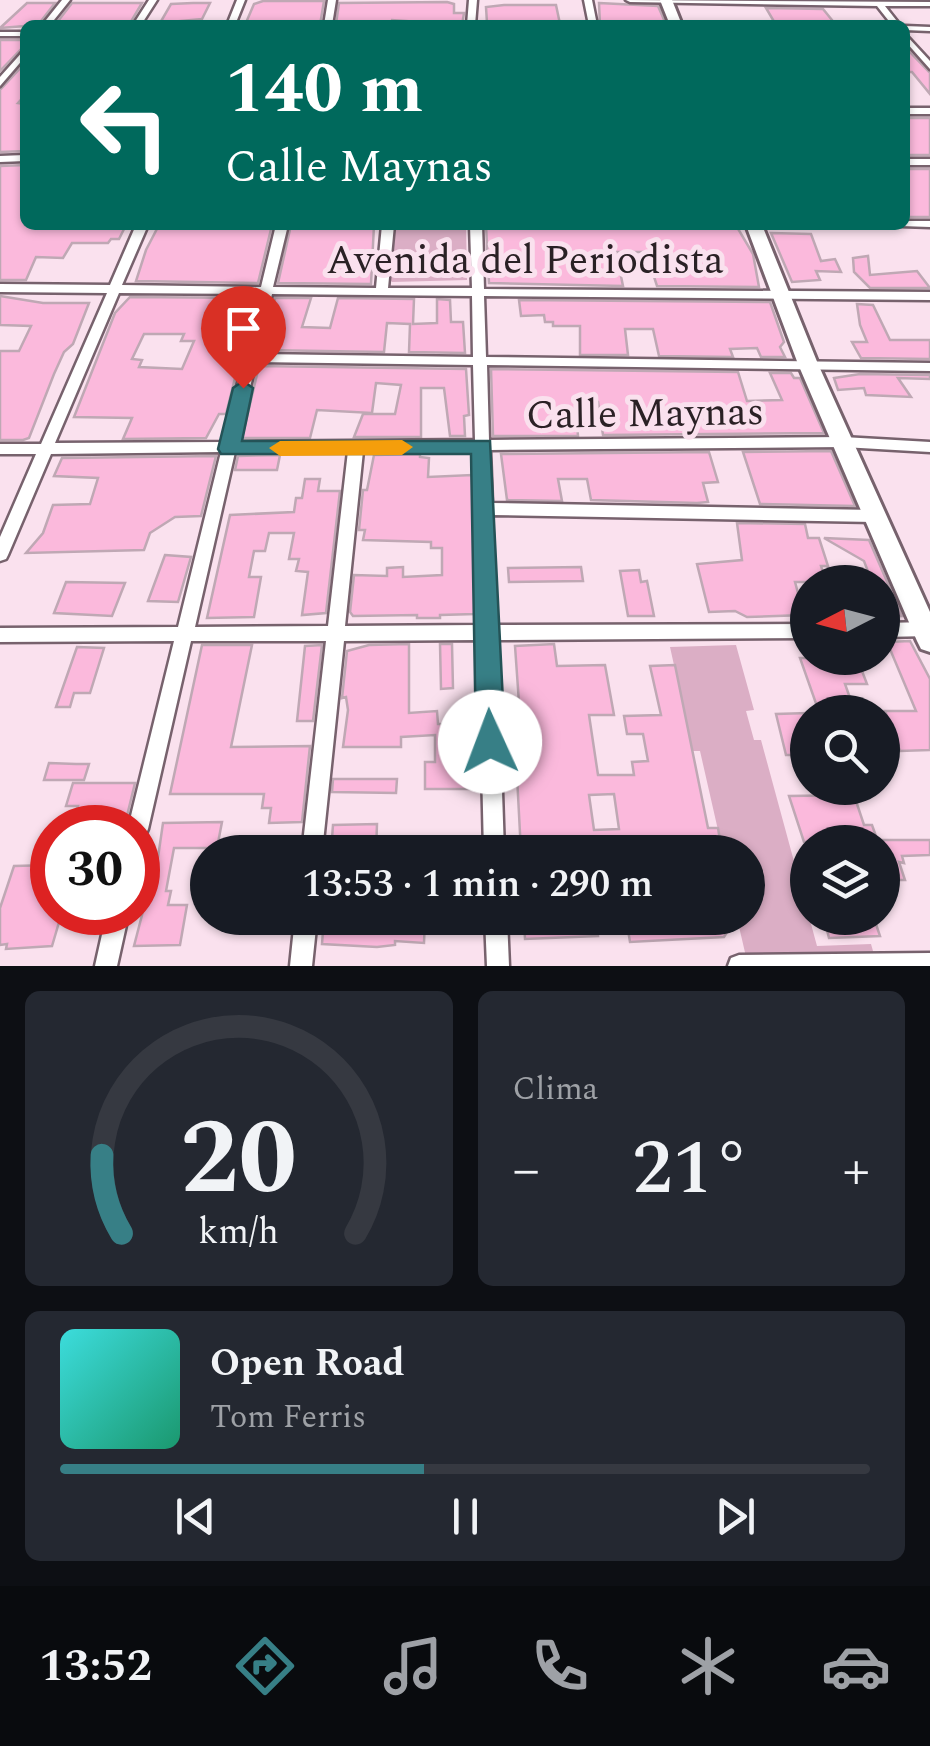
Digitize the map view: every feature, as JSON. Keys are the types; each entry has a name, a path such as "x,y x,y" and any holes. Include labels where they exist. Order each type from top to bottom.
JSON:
{"main road":[{"path":"756,230 808,364 928,633"}],"street":[{"path":"50,20 66,0"},
{"path":"630,0 877,0 930,4"},
{"path":"877,0 892,20"},
{"path":"910,39 930,66"},
{"path":"0,83 5,70"},
{"path":"0,555 140,230"},
{"path":"143,805 281,230"},
{"path":"382,291 388,230"},
{"path":"476,230 493,835"},
{"name":"Avenida del Periodista","path":"0,288 930,296"},
{"path":"250,358 930,367"},
{"name":"Calle Maynas","path":"0,450 843,442 930,448"},
{"path":"314,835 356,448"},
{"path":"484,509 874,516"},
{"path":"0,635 790,631"},
{"path":"900,631 928,633"},
{"path":"106,966 113,935"},
{"path":"301,966 304,935"},
{"path":"497,935 498,966"},
{"path":"739,966 930,964"}],"shaded area":[{"path":"392,230 466,230 467,280 392,282 387,276"},
{"path":"736,645 754,710 746,711 754,740 761,740 790,847 790,935 814,935 817,946 871,944 875,958 747,961 741,935 765,935 765,835 719,835 700,751 693,751 670,647"}],"building":[{"path":"324,1 321,20 247,20 254,4"},
{"path":"447,2 454,4 454,13 464,13 463,20 337,20 339,3"},
{"path":"27,3 55,3 42,20 20,20 20,26 0,28"},
{"path":"72,3 142,3 132,20 59,20"},
{"path":"210,3 202,19 162,20 171,4"},
{"path":"599,3 658,6 664,20 600,20"},
{"path":"556,5 559,20 487,20 486,7"},
{"path":"766,8 823,9 832,20 773,20"},
{"path":"0,40 20,40 20,50 0,71"},
{"path":"910,52 930,73 930,94 912,72"},
{"path":"20,68 20,151 0,152 0,90"},
{"path":"910,118 930,118 930,155 910,155"},
{"path":"20,165 20,230 124,230 119,239 108,243 72,243 63,258 36,257 26,280 0,280 0,166"},
{"path":"910,169 930,169 930,217 910,217"},
{"path":"156,230 271,230 258,283 136,281"},
{"path":"290,230 374,230 371,284 278,283"},
{"path":"486,230 739,230 753,254 759,287 657,286 646,252 616,252 623,286 489,283"},
{"path":"771,233 811,234 821,261 835,259 841,272 816,271 820,280 792,282"},
{"path":"868,256 870,275 917,271 930,288 870,288 854,272 853,258"},
{"path":"0,296 43,303 89,303 73,344 64,352 54,374 29,438 23,440 0,440 0,351 19,351 31,326 0,325"},
{"path":"130,297 255,298 226,414 219,414 206,438 123,439 132,418 74,417 115,313","holes":["144,334 184,334 181,341 194,341 182,369 139,367 142,360 132,359"]},
{"path":"275,298 311,298 302,327 330,328 338,298 414,299 413,324 437,323 437,299 450,300 451,322 463,322 465,353 409,352 410,324 387,323 384,352 263,350"},
{"path":"519,300 770,302 785,357 761,357 757,348 730,349 733,357 659,356 653,329 625,329 628,355 580,355 580,326 553,326 553,322 545,322 544,315 521,316"},
{"path":"857,304 873,305 890,340 930,340 930,359 861,358 852,342 867,342"},
{"path":"259,366 466,369 469,415 464,416 465,436 450,436 444,388 421,388 421,437 354,437 363,414 395,414 401,385 376,383 372,413 317,410 310,438 242,438"},
{"path":"491,369 738,372 747,401 782,400 770,373 791,373 800,378 824,433 603,435 598,402 575,402 578,436 493,436"},
{"path":"860,374 930,375 930,379 898,378 911,397 866,395 864,388 838,390 834,378"},
{"path":"831,451 855,506 760,504 743,452"},
{"path":"709,452 718,482 703,483 708,502 697,503 591,500 587,479 558,479 562,501 507,500 501,454"},
{"path":"420,454 429,458 428,477 472,475 475,614 440,618 353,616 350,612 354,575 387,576 387,568 403,567 403,577 442,575 442,548 431,548 431,542 363,540 365,530 359,530 363,490 367,490 374,455"},
{"path":"280,455 277,470 235,470 238,456"},
{"path":"216,456 201,516 175,517 150,533 144,550 26,553 43,533 53,505 90,504 98,478 54,476 62,458"},
{"path":"305,479 320,479 318,491 340,491 326,613 302,615 308,572 296,571 299,559 289,559 294,533 269,533 265,551 254,551 249,577 261,577 254,617 207,618 230,515 294,512 296,498 302,498"},
{"path":"737,523 805,524 808,538 819,538 828,565 790,565 790,615 747,617 735,611 709,612 697,564 742,560"},
{"path":"824,538 869,540 880,565 866,565"},
{"path":"165,555 191,557 178,602 148,601"},
{"path":"581,567 583,581 509,582 508,568"},
{"path":"639,570 641,582 647,581 654,616 628,616 620,571"},
{"path":"66,582 125,583 112,616 54,613"},
{"path":"900,641 910,641 930,679 930,750 900,751 900,711 916,711 900,673"},
{"path":"409,644 409,713 437,711 438,724 477,724 479,789 425,789 425,762 435,762 435,735 401,737 401,747 343,747 348,710 346,697 342,698 347,651 369,645"},
{"path":"440,644 452,644 453,688 441,689"},
{"path":"554,644 557,666 605,665 614,715 589,715 598,775 634,775 632,762 648,761 643,734 627,734 624,716 661,715 650,666 675,665 708,828 718,828 719,835 520,835 517,776 520,717 515,646","holes":["614,794 619,829 594,830 589,795"]},
{"path":"202,645 252,645 231,747 310,746 302,822 269,823 271,808 262,808 264,794 170,794"},
{"path":"322,645 313,721 297,721 305,646"},
{"path":"77,647 104,648 90,693 74,693 70,707 56,707"},
{"path":"806,675 864,675 867,684 845,684 849,695 813,695"},
{"path":"776,714 790,714 790,755 786,755"},
{"path":"49,763 89,764 84,780 44,780"},
{"path":"333,779 397,779 396,793 332,792"},
{"path":"73,783 135,783 130,805 66,805"},
{"path":"792,805 857,805 864,825 798,825"},
{"path":"222,822 220,835 190,835 190,848 174,848 166,891 171,891 168,905 187,905 180,945 134,946 137,935 160,935 163,823"},
{"path":"377,824 377,835 332,835 333,825"},
{"path":"900,840 930,840 930,855 902,856 904,863 900,862"},
{"path":"14,866 30,866 30,935 55,935 52,946 6,949 7,944 0,945 0,908"},
{"path":"323,935 424,935 424,943 395,941 395,945 377,947 322,944"},
{"path":"525,935 598,936 525,939"},
{"path":"629,935 725,935 724,937 630,942"},
{"path":"828,935 880,936 829,938"}],"slow traffic":[{"path":"280,448 402,447"}],"route":[{"path":"243,388 229,449 482,446 490,742"}]}
